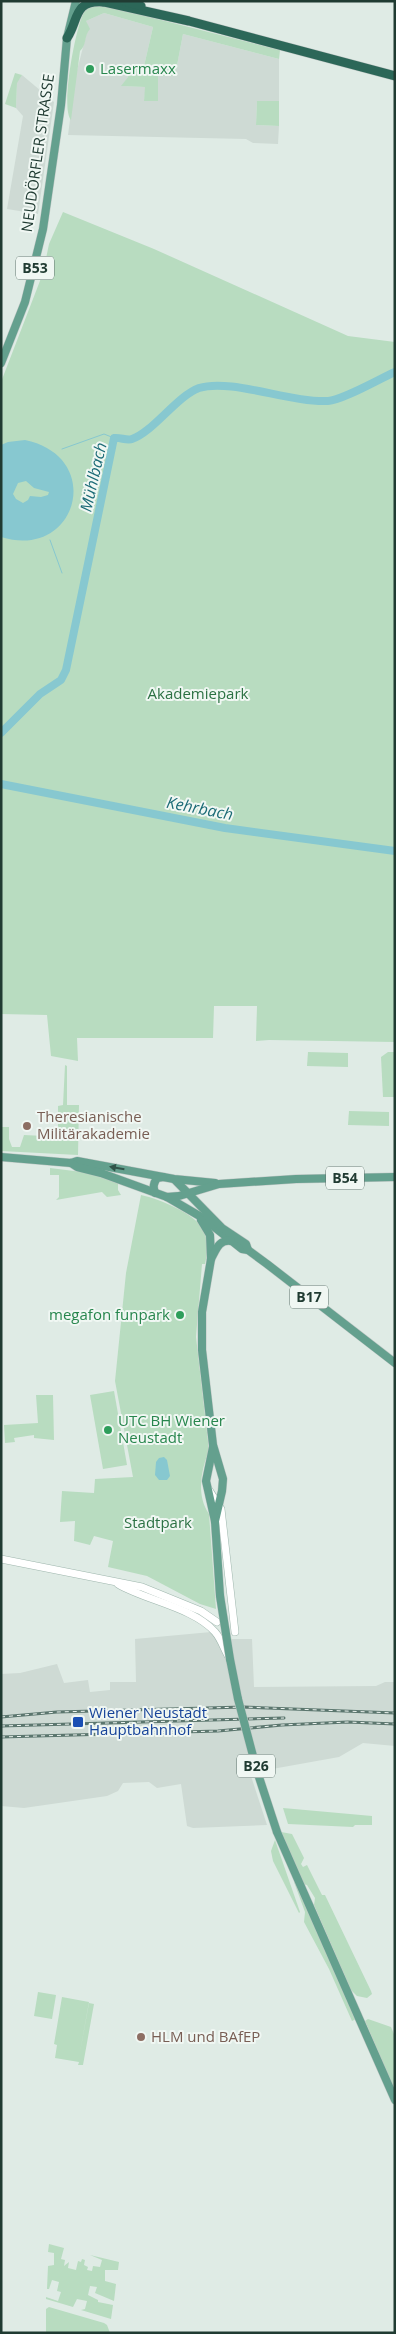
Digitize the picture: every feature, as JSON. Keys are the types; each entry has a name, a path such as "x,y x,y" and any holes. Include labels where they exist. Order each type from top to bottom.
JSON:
{"highway":[{"path":"124,1 189,21 395,76"},
{"path":"67,38 82,7 92,2 101,2 189,21"}],"main road":[{"name":"NEUDÖRFLER STRASSE","path":"1,363 25,302 43,229 62,105 67,38 76,1"},
{"name":"B17","path":"1,1158 81,1162 174,1179"},
{"name":"B17","path":"71,1163 77,1167 101,1173 167,1197 246,1244 248,1250"},
{"path":"156,1193 153,1187 155,1181 157,1178 163,1177"},
{"name":"B54","path":"174,1179 219,1184 296,1179 395,1177"},
{"path":"174,1179 199,1206"},
{"name":"B54","path":"188,1192 219,1184"},
{"path":"199,1206 199,1194 204,1189"},
{"path":"167,1197 188,1192"},
{"name":"B26","path":"199,1206 214,1220 220,1229 202,1312 201,1335 213,1445 222,1474 223,1486 217,1504 215,1521"},
{"name":"B26","path":"198,1216 210,1235 213,1256"},
{"name":"B17","path":"220,1229 231,1241 242,1249 248,1250 395,1363"},
{"path":"210,1235 220,1229"},
{"path":"213,1256 223,1241 231,1241"},
{"name":"B26","path":"213,1445 206,1476 207,1488 215,1521 220,1596 230,1659 247,1736 277,1832 395,2100"},
{"path":"206,1476 212,1472 222,1474"}],"street":[{"path":"1,1559 113,1581 155,1592 193,1609 236,1632 221,1509 207,1488"},
{"path":"113,1581 126,1589 171,1606 212,1628 230,1659"},
{"path":"215,1620 222,1617 232,1606"}],"shaded area":[{"path":"104,13 153,27 144,66 128,77 122,86 146,87 144,101 158,76 175,76 183,34 279,59 279,101 257,101 256,125 279,126 278,144 253,143 246,139 68,135 76,74 87,32 86,21"},
{"path":"22,75 54,102 38,214 7,209 23,116 16,108 17,82"},
{"path":"211,1632 232,1639 252,1639 254,1687 376,1686 385,1682 395,1682 395,1746 363,1743 339,1757 250,1773 267,1825 193,1828 187,1826 181,1784 157,1788 149,1782 123,1783 118,1791 107,1796 24,1808 1,1806 1,1674 20,1673 57,1664 64,1683 88,1680 90,1692 110,1690 110,1682 136,1682 135,1639"}],"green space":[{"path":"98,4 280,50 279,59 183,34 175,76 158,76 158,101 144,101 145,87 121,86 128,77 130,65 144,66 153,27 104,13 86,21 90,29 84,46 80,51 71,120 67,100 73,49 84,12 83,9"},
{"path":"15,73 22,75 17,83 16,108 5,104"},
{"path":"257,101 279,101 279,126 256,125"},
{"name":"Akademiepark","path":"63,212 154,249 348,336 395,342 395,1042 256,1041 257,1006 214,1006 213,1038 77,1038 78,1061 51,1056 47,1015 1,1014 1,382 43,273 49,244"},
{"path":"308,1052 348,1053 348,1067 307,1066"},
{"path":"388,1052 395,1052 395,1097 383,1097 381,1057"},
{"path":"65,1065 67,1066 67,1105 79,1105 78,1155 1,1151 1,1127 9,1127 9,1139 12,1147 20,1147 24,1135 44,1136 44,1140 58,1139 58,1106 63,1105"},
{"path":"349,1111 389,1112 389,1126 348,1125"},
{"path":"50,1168 82,1172 118,1182 118,1190 121,1195 107,1197 102,1192 56,1200 59,1197 59,1175 50,1175"},
{"name":"Stadtpark","path":"141,1195 169,1204 189,1215 204,1229 207,1236 208,1250 205,1264 202,1264 196,1337 209,1450 202,1474 201,1491 202,1499 209,1514 216,1609 200,1604 147,1576 108,1567 113,1541 94,1536 90,1545 74,1541 75,1521 60,1522 62,1491 94,1493 95,1479 133,1477 115,1381 126,1273"},
{"name":"UTC BH Wiener Neustadt","path":"114,1391 127,1465 103,1469 90,1395"},
{"path":"36,1395 53,1395 54,1440 34,1438 34,1435 14,1438 15,1442 5,1443 4,1425 38,1423"},
{"path":"283,1808 372,1816 372,1825 355,1825 353,1827 288,1824"},
{"path":"281,1832 292,1834 304,1858 301,1864 303,1867 307,1865 322,1895 325,1895 371,1991 372,1994 367,1998 357,1996 351,1990 314,1905 315,1898 307,1885 303,1884"},
{"path":"275,1840 299,1913 273,1861 271,1851"},
{"path":"294,1882 356,2019 352,2021 329,1969 304,1922 305,1912"},
{"path":"38,1992 56,1995 52,2019 34,2016"},
{"path":"62,1997 89,2002 80,2052 89,2003 94,2004 83,2065 78,2065 79,2062 55,2058 57,2045 54,2044"},
{"path":"368,2019 391,2027 394,2034 395,2091 365,2021"},
{"path":"49,2244 64,2248 61,2259 65,2260 64,2266 69,2262 68,2268 76,2270 78,2261 81,2262 82,2259 85,2260 84,2265 88,2267 87,2270 92,2271 93,2266 100,2267 102,2260 90,2255 119,2262 118,2270 105,2270 105,2281 116,2284 114,2301 95,2293 97,2287 90,2286 88,2295 98,2300 98,2302 113,2305 111,2319 81,2310 85,2309 87,2301 77,2299 73,2307 46,2299 46,2297 58,2301 61,2292 57,2291 59,2282 52,2280 49,2289 47,2289 48,2266 54,2265 54,2253 48,2252"},
{"path":"49,2307 104,2323 107,2325 110,2333 46,2333 46,2309"}],"water":[{"path":"25,440 50,450 66,466 73,484 72,504 63,521 48,534 27,540 1,537 1,445 8,442","holes":["26,481 34,488 49,492 48,495 41,497 30,496 23,503 16,499 13,494 18,483"]},
{"path":"164,1457 167,1460 170,1476 167,1480 159,1480 155,1475 156,1462 159,1458"}],"waterway":[{"name":"Mühlbach","path":"1,733 40,694 61,680 66,670 114,438 130,439 140,435 182,398 199,388 227,386 313,401 328,401 352,393 395,372"},
{"path":"62,449 104,434 114,438"},
{"path":"50,540 62,573"},
{"name":"Kehrbach","path":"1,784 225,828 395,851"}],"railway":[{"path":"1,1717 57,1712 244,1707 395,1713"},
{"path":"1,1726 284,1718"},
{"path":"1,1737 218,1731 282,1725 348,1722 395,1724"}],"place":[{"name":"Lasermaxx","path":"90,69"},
{"name":"Theresianische Militärakademie","path":"27,1126"},
{"name":"megafon funpark","path":"180,1315"},
{"name":"UTC BH Wiener Neustadt","path":"108,1430"},
{"name":"Wiener Neustadt Hauptbahnhof","path":"78,1722"},
{"name":"HLM und BAfEP","path":"141,2037"}]}
